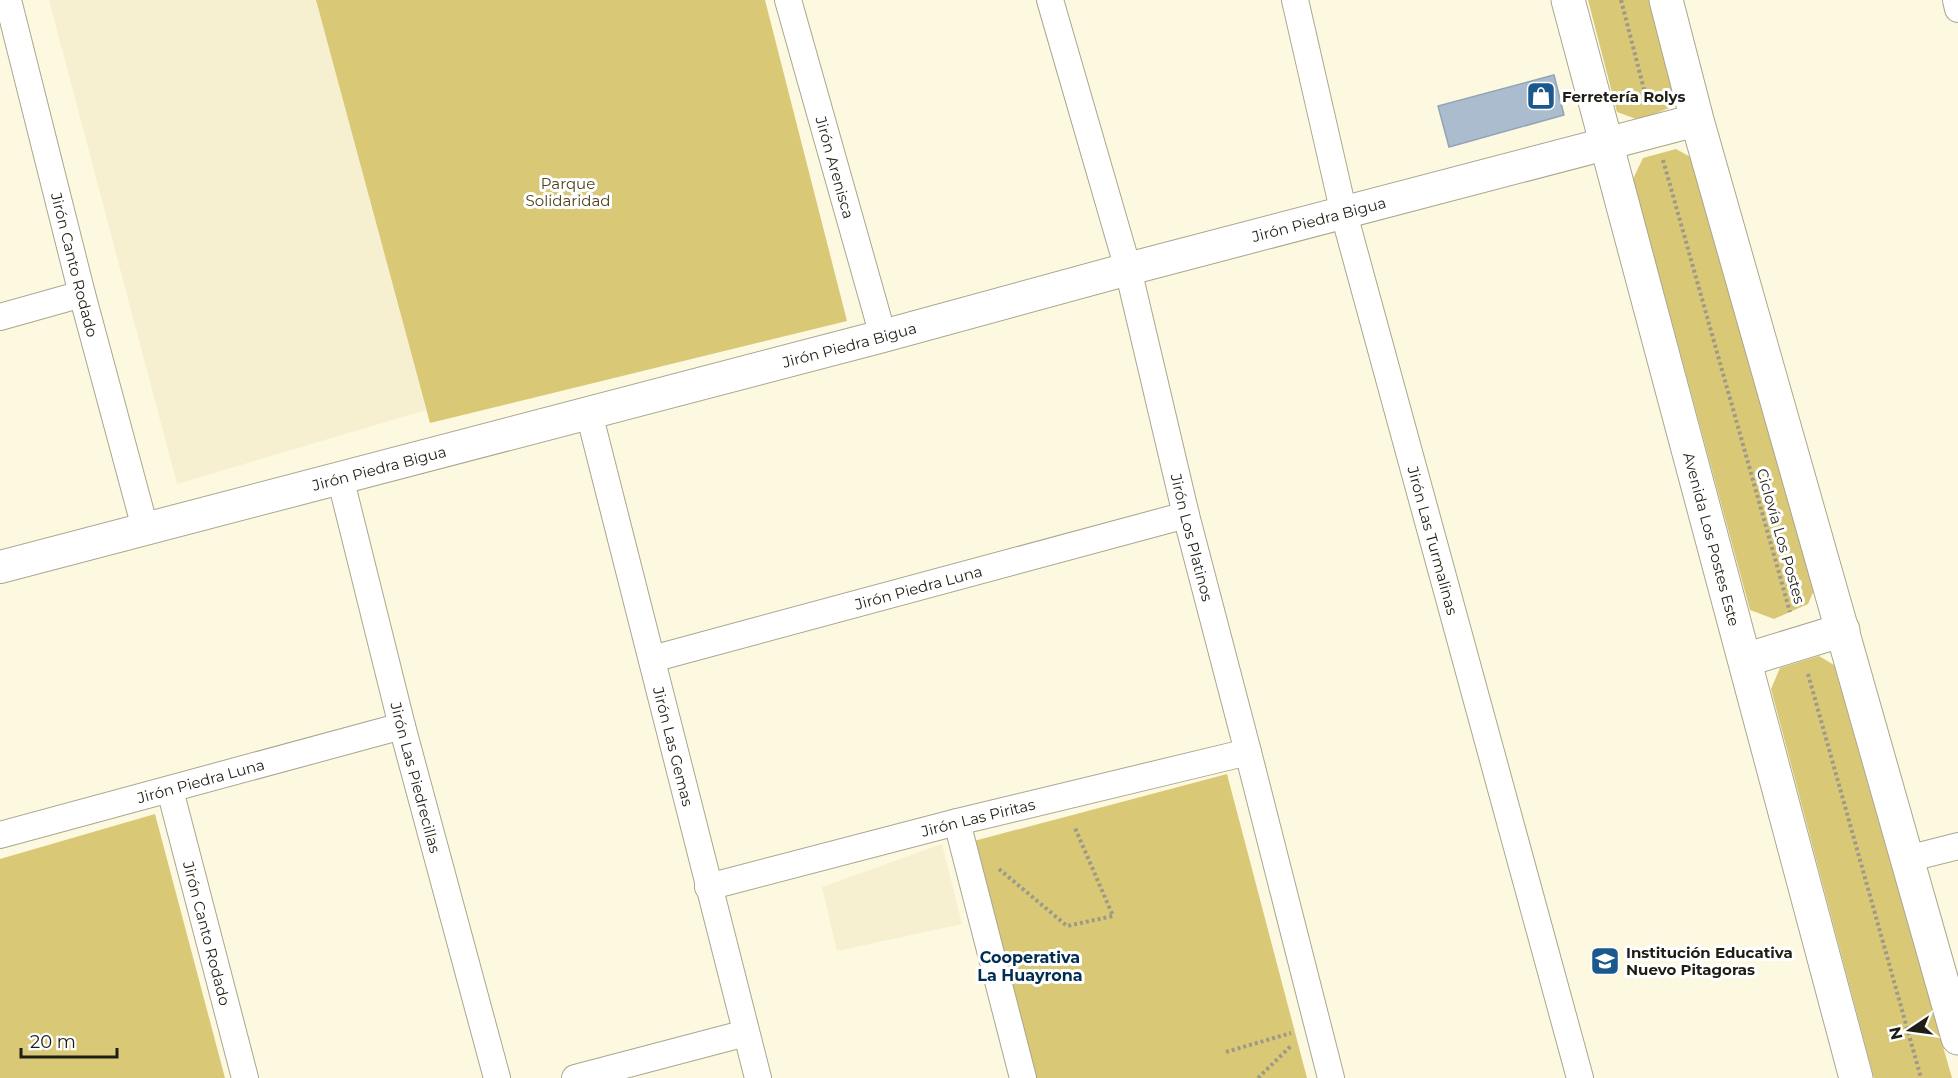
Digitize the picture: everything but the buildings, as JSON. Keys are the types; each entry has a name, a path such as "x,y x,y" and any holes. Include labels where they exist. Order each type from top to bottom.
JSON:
{"main road":[{"name":"Avenida Los Postes Este","path":"1568,0 1856,1078"},
{"path":"1666,0 1958,1038"},
{"path":"1745,660 1843,630"}],"street":[{"name":"Jirón Canto Rodado","path":"8,0 82,294 145,528"},
{"name":"Jirón Arenisca","path":"788,0 883,336"},
{"name":"Jirón Los Platinos","path":"1050,0 1128,269 1185,515 1331,1078"},
{"name":"Jirón Las Turmalinas","path":"1294,0 1344,214 1580,1078"},
{"path":"1956,0 1958,9"},
{"name":"Jirón Piedra Bigua","path":"0,567 1698,120"},
{"path":"0,317 82,294"},
{"name":"Jirón Las Gemas","path":"590,413 758,1078"},
{"name":"Jirón Las Piedrecillas","path":"340,477 402,726 497,1078"},
{"name":"Jirón Piedra Luna","path":"652,660 1185,515"},
{"name":"Jirón Piedra Luna","path":"0,834 402,726"},
{"name":"Jirón Las Piritas","path":"708,887 957,822 1248,752"},
{"name":"Jirón Canto Rodado","path":"170,790 245,1078"},
{"path":"957,822 1023,1078"},
{"path":"1907,859 1958,846"},
{"path":"575,1078 746,1033"}],"path":[{"name":"Ciclovía Los Postes","path":"1621,0 1655,131 1921,1078"},
{"path":"998,868 1067,926 1113,916 1075,828"},
{"path":"1226,1052 1292,1032"},
{"path":"1258,1078 1295,1043"}],"shaded area":[{"path":"49,0 316,0 426,410 177,484"},
{"path":"942,844 962,924 837,951 822,887"}],"green space":[{"name":"Parque Solidaridad","path":"316,0 765,0 847,321 430,423"},
{"path":"1588,0 1650,0 1674,87 1669,108 1639,120 1617,112"},
{"path":"1676,149 1694,159 1815,588 1808,604 1774,619 1750,610 1633,179 1643,158"},
{"path":"1819,656 1834,665 1952,1078 1874,1078 1771,689 1780,668"},
{"path":"1227,774 1307,1078 1035,1078 974,841"},
{"path":"155,814 225,1078 0,1078 0,859"}],"place":[{"name":"Ferretería Rolys","path":"1541,96"},
{"name":"Institución Educativa Nuevo Pitagoras","path":"1605,961"}],"district":[{"name":"Cooperativa La Huayrona","path":"1030,966"}]}
